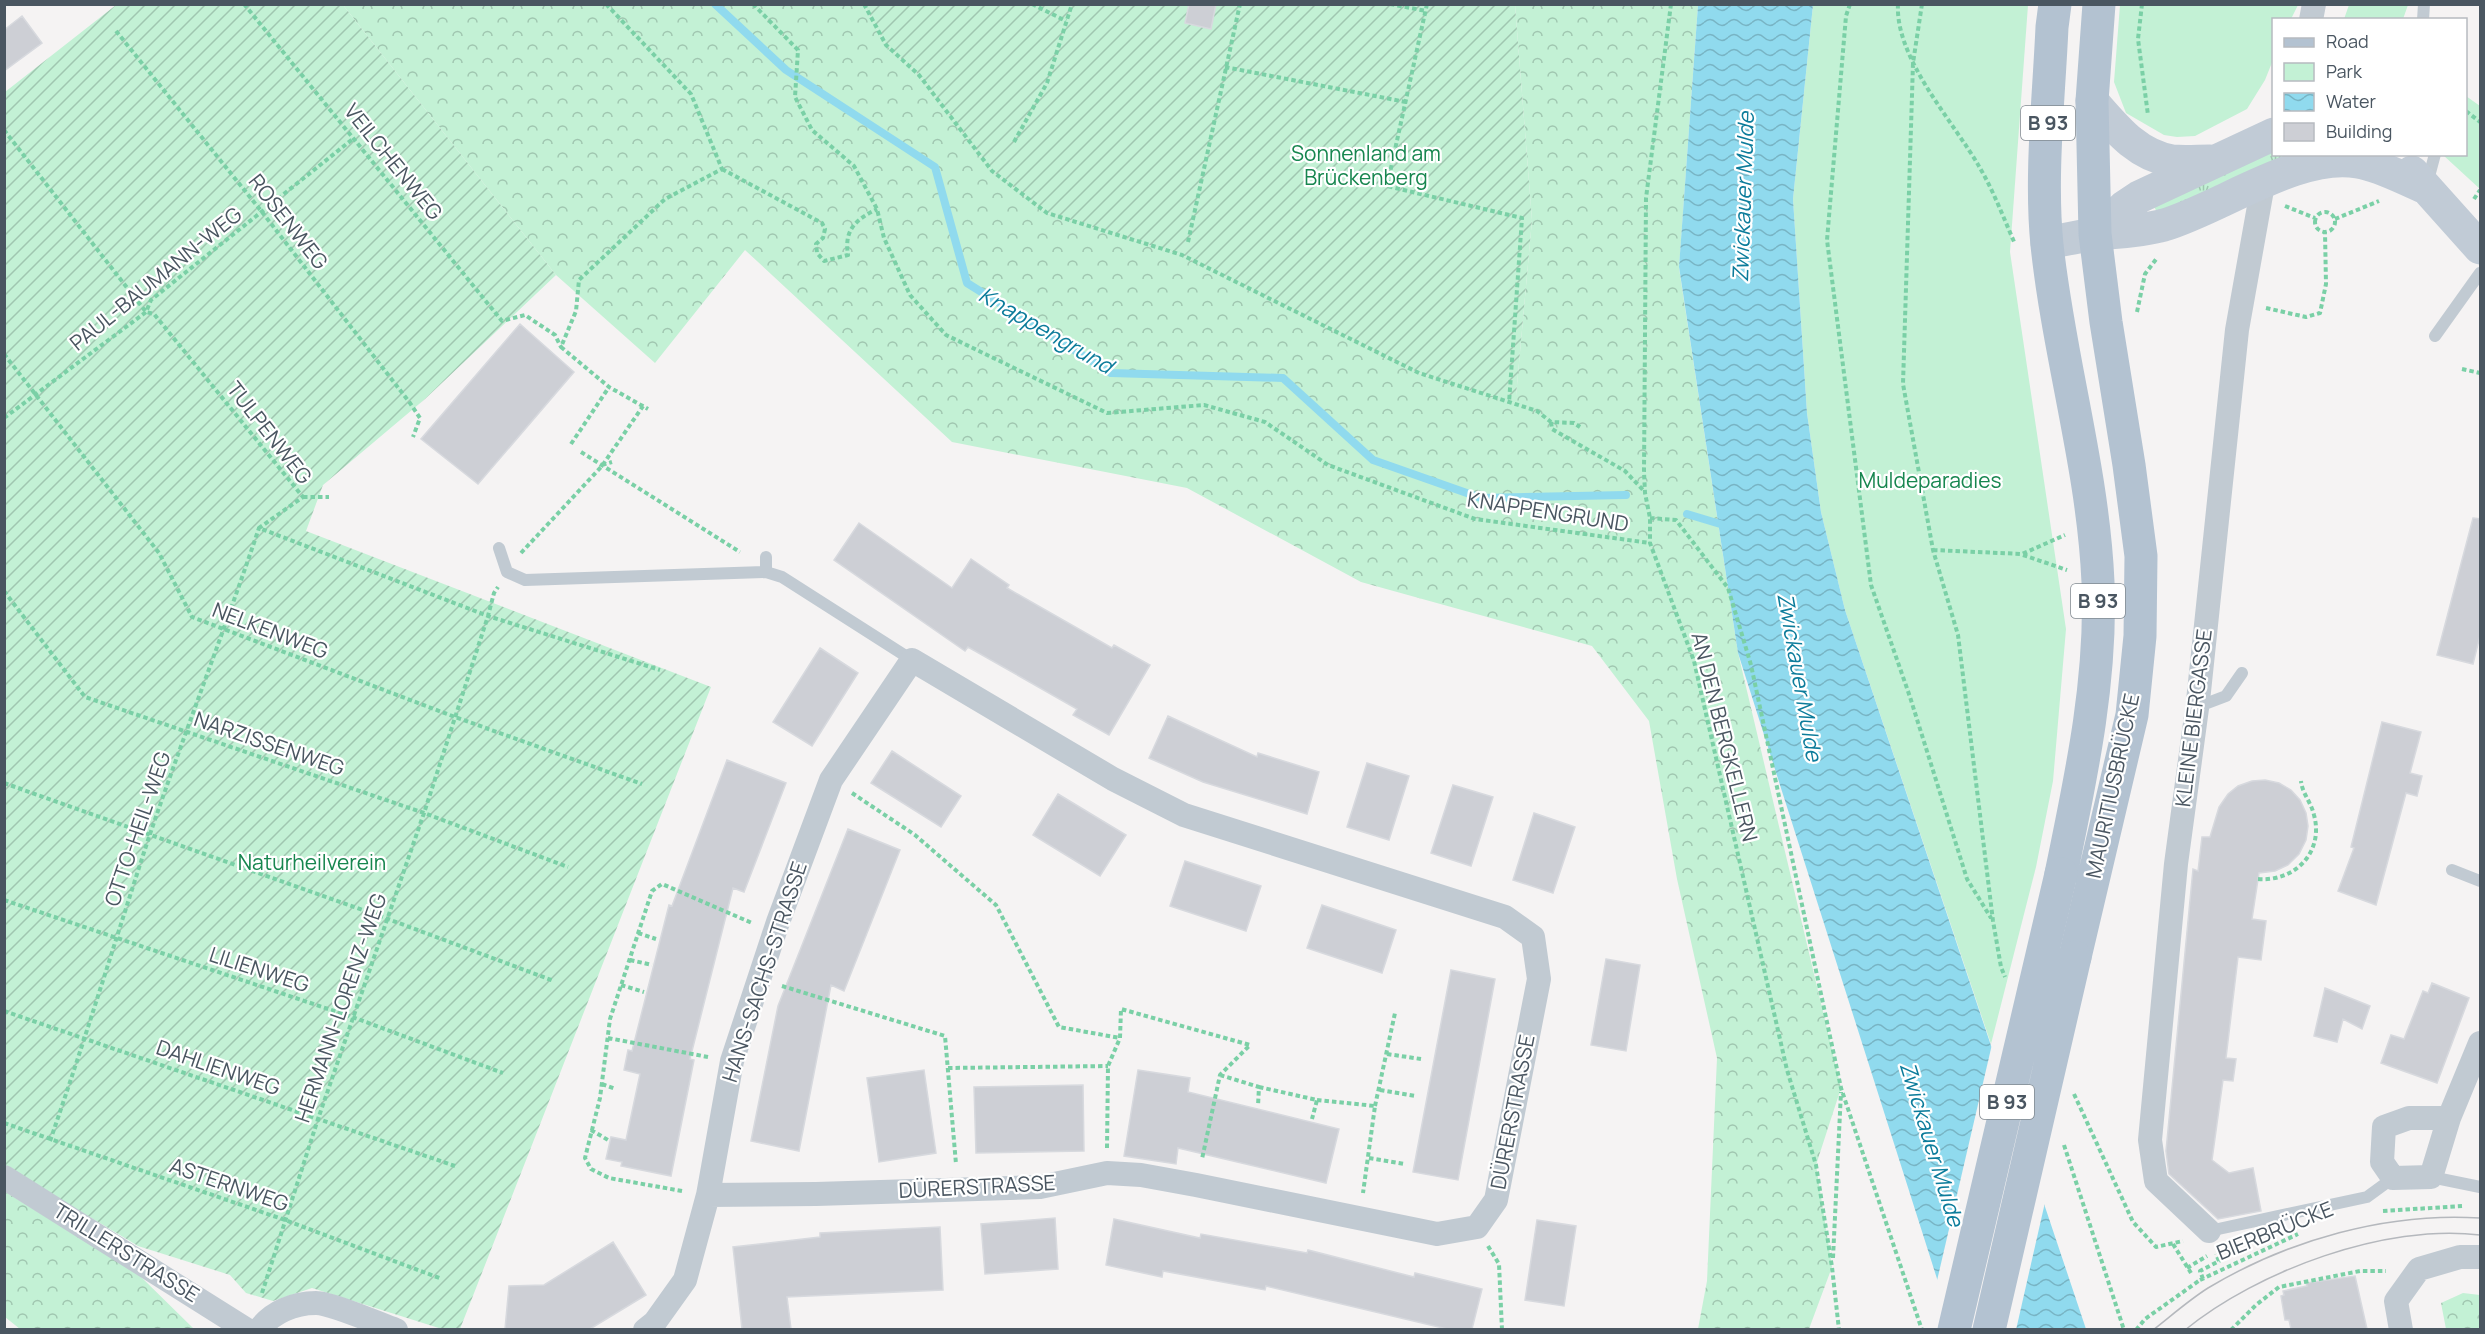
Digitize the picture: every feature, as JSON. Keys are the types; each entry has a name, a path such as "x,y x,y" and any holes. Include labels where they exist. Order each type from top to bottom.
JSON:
{"main road":[{"name":"B 93","path":"2033,246 2046,175 2055,4"},
{"name":"B 93","path":"2095,234 2092,100 2099,4"},
{"path":"2092,100 2115,128 2142,151 2173,161 2212,161"},
{"path":"2095,234 2139,197 2272,135"},
{"path":"2399,156 2481,248"},
{"path":"2033,246 2095,234 2135,232 2165,225 2308,165 2342,160 2358,162 2379,168 2426,188"},
{"name":"MAURITIUSBRÜCKE","path":"1989,1329 2132,715 2140,636 2141,556 2129,465 2107,334 2095,234"},
{"name":"MAURITIUSBRÜCKE","path":"1954,1329 2061,874 2083,768 2094,700 2098,640 2098,581 2093,522 2085,463 2059,328 2033,246"}],"street":[{"name":"KLEINE BIERGASSE","path":"2209,1231 2156,1181 2150,1140 2176,864 2197,708 2237,330 2263,183"},
{"name":"HANS-SACHS-STRASSE","path":"645,1329 655,1323 685,1280 708,1195 732,1061 774,933 831,780 912,660"},
{"name":"DÜRERSTRASSE","path":"708,1195 1040,1187 1107,1173 1141,1175 1196,1185 1437,1234 1476,1227 1496,1200 1539,979 1533,937 1505,917 1184,815 1113,779 912,660"},
{"path":"2449,1118 2409,1118 2384,1127 2382,1161 2393,1178 2431,1177 2449,1118 2481,1043"},
{"name":"TRILLERSTRASSE","path":"4,1177 257,1327"},
{"path":"2401,1329 2396,1301 2416,1272 2460,1257 2481,1257"},
{"path":"257,1327 288,1307 318,1303 396,1329"}],"lane":[{"path":"2426,188 2434,156"},
{"path":"2435,336 2481,273"},
{"path":"499,548 507,572 525,580 760,573 782,577 912,660"},
{"path":"760,573 766,557"},
{"path":"2197,708 2226,696 2242,673"},
{"path":"2452,870 2481,881"},
{"path":"2431,1177 2481,1187"},
{"path":"2209,1231 2367,1197 2393,1178"}],"path":[{"name":"VEILCHENWEG","path":"244,4 502,321 525,315 555,335 561,347"},
{"path":"606,4 691,94 722,169 822,223 825,229 823,238 816,244 817,253 824,261 848,255 846,241 858,218 876,209"},
{"name":"KNAPPENGRUND","path":"753,4 798,50 795,97 812,130 854,166 876,209 884,238 910,295 946,335 1107,413 1204,405 1265,422 1328,465 1475,519 1650,543"},
{"path":"864,4 886,45 919,75 992,171 1047,213 1182,255 1419,373 1537,411 1551,422 1574,423 1580,427"},
{"path":"1032,4 1066,21"},
{"path":"1014,142 1047,82 1072,4"},
{"path":"1188,242 1240,4"},
{"path":"1390,4 1426,11"},
{"path":"1427,4 1387,186 1522,218 1509,403"},
{"name":"AN DEN BERGKELLERN","path":"1671,4 1646,198 1644,472 1650,518 1650,543 1694,661 1787,1070 1816,1165 1839,1329"},
{"path":"1850,4 1846,16 1827,240 1870,585 1910,697 1967,879 1993,921 1958,635 1933,549 1903,384 1913,63 1922,4"},
{"path":"1898,4 1898,15 1913,63 2033,246"},
{"name":"ROSENWEG","path":"116,32 262,212 410,403 420,418 413,436"},
{"path":"1225,67 1406,102"},
{"path":"2467,112 2481,123"},
{"name":"TULPENWEG","path":"4,130 146,312 154,314 303,497 259,528"},
{"name":"PAUL-BAUMANN-WEG","path":"4,418 146,312 151,300 354,138"},
{"path":"648,409 609,387 561,347 576,311 579,280 665,199 722,169"},
{"path":"2323,212 2330,212 2336,221 2331,230 2325,232 2318,230 2315,218 2323,212"},
{"path":"2261,306 2306,317 2320,313 2326,284 2325,232"},
{"name":"NELKENWEG","path":"4,354 159,553 192,617 455,717 642,784"},
{"path":"2462,369 2481,373"},
{"path":"571,444 609,387"},
{"name":"HERMANN-LORENZ-WEG","path":"257,1327 262,1291 318,1119 355,1018 424,813 494,593 524,548 602,465 643,406"},
{"path":"1551,422 1552,429 1565,438 1625,471 1645,493"},
{"path":"581,452 751,559 760,573"},
{"path":"602,465 612,462"},
{"path":"303,497 329,496"},
{"path":"1650,518 1676,520 1728,588 1751,664 1841,1088 1922,1329"},
{"path":"2022,554 2093,522"},
{"path":"259,528 488,616 660,670"},
{"name":"OTTO-HEIL-WEG","path":"50,1141 86,1039 150,836 225,630 259,528"},
{"path":"1933,549 2022,554 2098,581"},
{"name":"NARZISSENWEG","path":"4,591 85,697 424,813 568,867"},
{"path":"831,780 915,835 996,905 1059,1026 1120,1038"},
{"path":"2258,879 2283,876 2301,868 2313,850 2317,830 2309,799 2302,790 2301,781"},
{"path":"4,783 388,919 554,981"},
{"path":"708,1195 609,1178 591,1169 585,1158 602,1084 610,1019 652,891 662,884 774,933"},
{"name":"LILIENWEG","path":"4,900 355,1018 503,1072"},
{"path":"638,933 656,939"},
{"path":"630,960 652,965"},
{"path":"759,979 945,1036 958,1189"},
{"path":"621,985 644,992"},
{"path":"1107,1173 1108,1066 1120,1038 1121,1010 1250,1045 1220,1075 1196,1185"},
{"name":"DAHLIENWEG","path":"4,1011 455,1166"},
{"path":"1359,1218 1376,1106 1395,1013"},
{"path":"608,1038 732,1061"},
{"path":"1387,1054 1421,1059"},
{"path":"948,1068 1108,1066"},
{"path":"1220,1075 1259,1087 1317,1100 1376,1106"},
{"path":"602,1084 616,1089"},
{"path":"2070,1085 2133,1222 2156,1247 2173,1244 2209,1231"},
{"path":"1258,1106 1259,1087"},
{"path":"1832,1267 1841,1088"},
{"path":"1380,1090 1416,1096"},
{"path":"1312,1119 1317,1100"},
{"name":"ASTERNWEG","path":"4,1123 50,1141 285,1220 442,1279"},
{"path":"591,1130 608,1140"},
{"path":"1369,1158 1405,1164"},
{"path":"2375,1212 2453,1205 2471,1207"},
{"path":"1476,1227 1499,1264 1502,1329"},
{"name":"BIERBRÜCKE","path":"2136,1329 2145,1319 2202,1280 2308,1230"},
{"path":"2173,1244 2191,1273"},
{"path":"2187,1268 2215,1251 2219,1261 2200,1271 2202,1280"},
{"path":"2231,1329 2256,1305 2280,1287 2360,1271 2416,1272"},
{"path":"2115,1299 2124,1329"}],"green space":[{"path":"2120,4 2298,5 2292,18 2272,18 2272,62 2265,80 2247,109 2195,136 2164,135 2126,113 2114,82"},
{"path":"2349,4 2408,5 2403,18 2344,18"},
{"name":"Naturheilverein","path":"116,5 343,5 556,275 425,399 323,485 306,531 711,687 460,1329 442,1329 312,1288 273,1301 246,1293 230,1275 138,1246 5,1166 5,92"},
{"path":"343,5 864,5 886,45 919,75 992,171 1047,213 1182,255 1419,373 1486,396 1516,396 1532,220 1515,5 1698,5 1679,268 1738,653 1841,1088 1816,1165 1832,1267 1809,1329 1698,1329 1707,1281 1717,1058 1677,879 1649,721 1592,646 1361,582 1187,488 952,442 745,250 655,363 556,275"},
{"name":"Sonnenland am Brückenberg","path":"864,5 1515,5 1532,220 1516,396 1486,396 1419,373 1182,255 1047,213 992,171 919,75 886,45"},
{"name":"Muldeparadies","path":"1813,5 2028,5 2010,252 2066,629 2053,781 2036,867 1991,1044 1845,610 1821,512 1807,413 1793,199"},
{"path":"2467,97 2480,106 2480,189 2444,156 2467,156"},
{"path":"2272,147 2272,156 2312,156 2159,216 2151,201"},
{"path":"4,1191 137,1273 194,1329 20,1329 5,1317"},
{"path":"2463,1293 2480,1295 2480,1329 2446,1329 2441,1303"}],"water":[{"name":"Zwickauer Mulde","path":"1698,5 1813,5 1793,199 1807,413 1821,512 1845,610 2086,1329 1953,1329 1738,653 1679,267"}],"pier":[{"path":"1993,1040 2046,1198 2016,1330 1950,1330 1936,1285"}],"building":[{"path":"1189,4 1216,4 1211,29 1185,23"},
{"path":"22,16 42,43 4,71 4,30"},
{"path":"520,324 574,372 478,484 421,439"},
{"path":"2473,518 2481,519 2481,632 2473,664 2437,655"},
{"path":"859,523 952,588 971,559 1009,585 1007,588 1112,648 1114,645 1150,665 1109,735 1073,715 1077,709 968,647 965,651 834,560"},
{"path":"820,648 858,673 812,746 773,722"},
{"path":"1168,716 1257,757 1258,753 1319,772 1307,814 1203,782 1149,758"},
{"path":"2382,722 2421,732 2410,773 2422,776 2417,796 2406,793 2376,905 2338,891 2354,848 2351,847"},
{"path":"892,751 961,796 941,827 871,783"},
{"path":"727,760 786,783 744,892 733,888 690,1059 694,1060 671,1176 621,1166 622,1162 606,1159 611,1137 626,1140 640,1074 624,1070 628,1050 632,1051 669,905 672,906"},
{"path":"1367,763 1409,776 1389,840 1347,827"},
{"path":"2265,780 2279,783 2291,790 2300,800 2306,813 2308,826 2306,840 2299,854 2288,865 2275,871 2259,873 2252,919 2266,921 2261,960 2238,957 2226,1058 2236,1059 2233,1081 2223,1080 2212,1160 2229,1173 2253,1168 2261,1211 2218,1219 2169,1174 2166,1151 2193,869 2198,871 2202,837 2210,837 2219,807 2228,794 2238,786 2252,781"},
{"path":"1453,785 1493,797 1471,866 1431,853"},
{"path":"1058,794 1126,835 1100,876 1033,835"},
{"path":"1534,813 1575,827 1553,893 1513,880"},
{"path":"848,829 900,850 844,991 831,985 799,1151 751,1141 778,1006"},
{"path":"1185,861 1261,886 1246,931 1170,906"},
{"path":"1322,905 1396,930 1382,973 1307,948"},
{"path":"1606,959 1640,965 1626,1051 1591,1045"},
{"path":"1451,970 1495,979 1458,1180 1413,1172"},
{"path":"2432,983 2469,998 2437,1083 2381,1063 2391,1035 2404,1039 2423,991 2428,993"},
{"path":"2325,988 2370,1006 2362,1029 2343,1019 2337,1042 2314,1036"},
{"path":"924,1070 936,1153 879,1162 867,1078"},
{"path":"1138,1070 1190,1078 1188,1092 1339,1129 1326,1183 1178,1148 1176,1164 1124,1156"},
{"path":"1083,1085 1084,1151 976,1153 974,1087"},
{"path":"1055,1218 1058,1269 985,1274 981,1224"},
{"path":"1114,1219 1200,1238 1201,1234 1307,1253 1308,1250 1414,1277 1415,1273 1482,1289 1472,1329 1447,1329 1266,1286 1265,1290 1163,1271 1162,1277 1106,1265"},
{"path":"1537,1220 1576,1226 1564,1306 1525,1300"},
{"path":"940,1227 943,1290 787,1297 791,1329 742,1329 733,1247 820,1237 820,1233"},
{"path":"613,1242 646,1295 590,1329 505,1329 509,1286 544,1285"},
{"path":"2355,1276 2367,1329 2291,1329 2289,1320 2285,1320 2281,1296 2284,1295 2283,1291 2307,1286 2306,1283"}],"waterway":[{"name":"Knappengrund","path":"715,4 786,70 935,167 967,283 1111,373 1283,378 1373,460 1481,498 1626,495"},
{"name":"Knappengrund","path":"1687,514 1727,526"}],"tram line":[{"path":"2153,1330 2208,1288 2271,1256 2305,1243 2374,1225 2445,1217 2480,1218"},
{"path":"2185,1330 2214,1308 2248,1289 2324,1256 2364,1244 2404,1236 2443,1233 2480,1235"}]}
